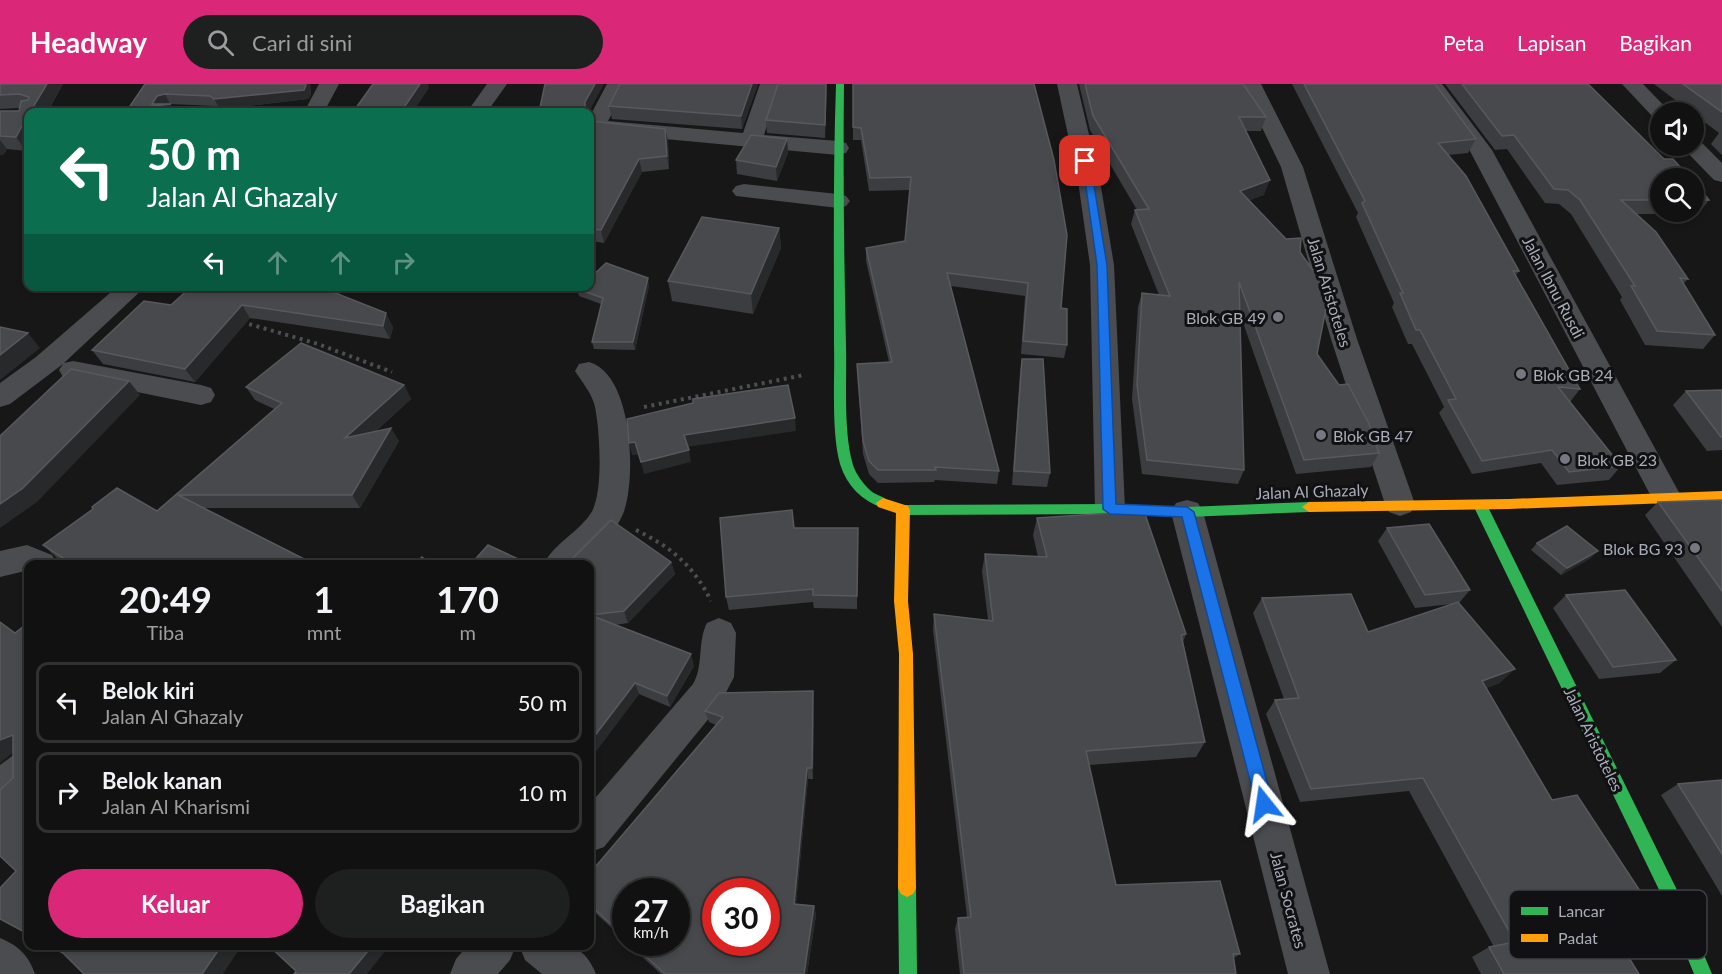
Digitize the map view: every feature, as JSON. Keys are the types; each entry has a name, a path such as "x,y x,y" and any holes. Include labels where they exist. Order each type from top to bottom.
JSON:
{"street":[{"path":"316,108 329,84"},
{"path":"480,108 497,84"},
{"path":"594,123 617,84"},
{"path":"752,139 770,84"},
{"path":"840,84 838,148 842,342 840,367 846,453 850,474 856,486 870,498 903,510 901,601 906,654 908,974"},
{"path":"1067,84 1089,181 1102,265 1110,509"},
{"name":"Jalan Aristoteles","path":"1251,84 1292,167 1344,339 1400,504"},
{"name":"Jalan Ibnu Rusdi","path":"1432,84 1481,150 1666,496"},
{"path":"1632,84 1650,103"},
{"path":"594,126 838,148"},
{"path":"1702,156 1722,175"},
{"path":"744,191 838,201"},
{"path":"0,397 46,364 128,291"},
{"path":"46,364 201,394"},
{"path":"565,560 595,533 607,515 613,496 611,415 599,380 588,370"},
{"name":"Jalan Al Ghazaly","path":"903,510 1110,509 1187,512 1400,504 1480,506 1666,496 1722,496"},
{"name":"Jalan Aristoteles","path":"1480,506 1668,890"},
{"name":"Jalan Socrates","path":"1187,512 1309,974"},
{"path":"0,564 27,558 32,560"},
{"path":"594,827 706,695 716,677 719,633"},
{"path":"0,789 24,769"},
{"path":"471,974 491,950"},
{"path":"546,950 575,974"},
{"path":"0,959 14,974"},
{"name":"Jalan Aristoteles","path":"1697,959 1703,974"}],"path":[{"path":"234,321 289,333 349,353 392,372"},
{"path":"683,398 840,367"},
{"path":"607,515 661,542 688,561 711,599 719,633"}],"building":[{"path":"0,84 47,84 32,108 24,108 24,122 16,137 0,136 0,111 19,111 21,101 28,100 29,97 19,94 0,95"},
{"path":"145,84 306,84 304,90 214,99 210,96 165,94 157,96 152,104 171,104 129,108"},
{"path":"373,84 420,84 404,108 356,108"},
{"path":"545,84 595,84 585,102 585,108 540,108"},
{"path":"620,84 752,84 741,116 609,106"},
{"path":"778,84 826,84 825,125 766,120"},
{"path":"853,84 1034,84 1054,160 1067,235 1061,308 1067,309 1067,345 1023,341 1028,283 947,273 999,471 935,467 936,470 878,470 869,461 863,441 857,364 892,362 866,248 905,241 911,177 870,178 861,128 853,127"},
{"path":"1085,84 1243,84 1266,117 1239,117 1270,180 1240,191 1286,239 1301,238 1300,252 1324,286 1328,298 1317,354 1339,385 1348,384 1369,424 1379,453 1304,460 1239,282 1244,470 1147,460 1137,385 1142,293 1170,296 1135,210 1149,209 1093,116"},
{"path":"1304,84 1435,84 1476,139 1438,143 1466,176 1519,271 1513,271 1580,389 1558,387 1621,466 1569,472 1552,450 1482,461 1448,400 1456,399 1420,330 1416,330 1400,293 1403,293 1362,203 1365,201"},
{"path":"1462,84 1588,84 1650,145 1650,156 1673,159 1681,168 1650,168 1650,200 1621,200 1656,232 1688,279 1680,278 1715,335 1657,331 1631,286 1635,286 1580,200 1568,190 1554,189 1514,135 1502,136"},
{"path":"1683,84 1722,84 1722,112"},
{"path":"594,121 665,129 667,156 639,159 601,230 594,229"},
{"path":"751,135 787,139 776,167 736,160"},
{"path":"702,217 779,228 751,294 668,281"},
{"path":"606,263 648,278 633,342 592,342 603,298 583,291 594,291 594,274"},
{"path":"186,291 330,291 386,313 383,326 242,305 185,369 92,350 144,301 171,305"},
{"path":"0,327 28,333 0,355"},
{"path":"301,343 404,385 345,438 391,428 352,495 178,495 306,560 66,560 43,545 93,509 92,507 117,488 157,511 282,403 246,387"},
{"path":"1022,359 1043,359 1050,473 1014,471"},
{"path":"71,369 129,381 23,488 0,504 0,436"},
{"path":"788,385 795,418 684,435 689,450 641,462 635,442 629,443 627,419 693,403 693,399"},
{"path":"1722,390 1722,437 1721,437 1686,391"},
{"path":"1722,500 1722,591 1658,502"},
{"path":"792,510 794,528 858,528 857,596 813,595 813,589 726,597 720,518"},
{"path":"1144,511 1186,634 1181,635 1205,742 1086,751 1116,885 1220,881 1240,954 1233,954 1236,974 964,974 958,918 971,917 934,614 993,621 985,554 1047,557 1037,518"},
{"path":"611,520 671,562 624,611 594,615 594,560 571,560"},
{"path":"1429,524 1470,590 1425,595 1387,528"},
{"path":"1567,526 1598,551 1567,568 1537,543"},
{"path":"488,545 520,560 475,560"},
{"path":"1625,590 1676,660 1613,667 1566,595"},
{"path":"1351,594 1368,632 1458,602 1515,669 1482,681 1552,800 1577,795 1639,890 1509,890 1509,931 1423,778 1311,789 1275,700 1299,698 1262,598"},
{"path":"594,617 691,654 667,696 635,683 594,737"},
{"path":"0,622 15,633 24,626 24,932 0,919 0,888 16,871 0,856 0,790 13,778 13,735 0,740"},
{"path":"813,691 812,768 807,768 794,904 814,906 804,974 665,974 645,956 690,956 690,878 612,878 612,925 594,909 594,868 723,717 705,711 719,693"},
{"path":"1722,780 1722,854 1678,784"},
{"path":"1509,943 1509,959 1630,959 1639,974 1504,974 1489,947"},
{"path":"57,950 219,950 202,974 84,974"},
{"path":"273,950 369,950 349,974 294,974 296,971"}],"traffic: fast":[{"path":"840,84 838,188 841,410 844,449 847,465 856,484 867,495 883,503"},
{"path":"1480,505 1668,890"},
{"path":"903,510 1110,509 1187,512 1309,507"},
{"path":"907,888 908,974"},
{"path":"1697,959 1703,974"}],"traffic: slow":[{"path":"1309,507 1509,504 1722,496"},
{"path":"883,503 903,510 901,601 906,654 907,888"}],"place":[{"name":"Blok GB 49","path":"1278,317"},
{"name":"Blok GB 24","path":"1521,374"},
{"name":"Blok GB 47","path":"1321,435"},
{"name":"Blok GB 23","path":"1565,459"},
{"name":"Blok BG 93","path":"1695,548"}],"route":[{"path":"1085,161 1102,265 1110,509 1187,512 1264,804"}]}
